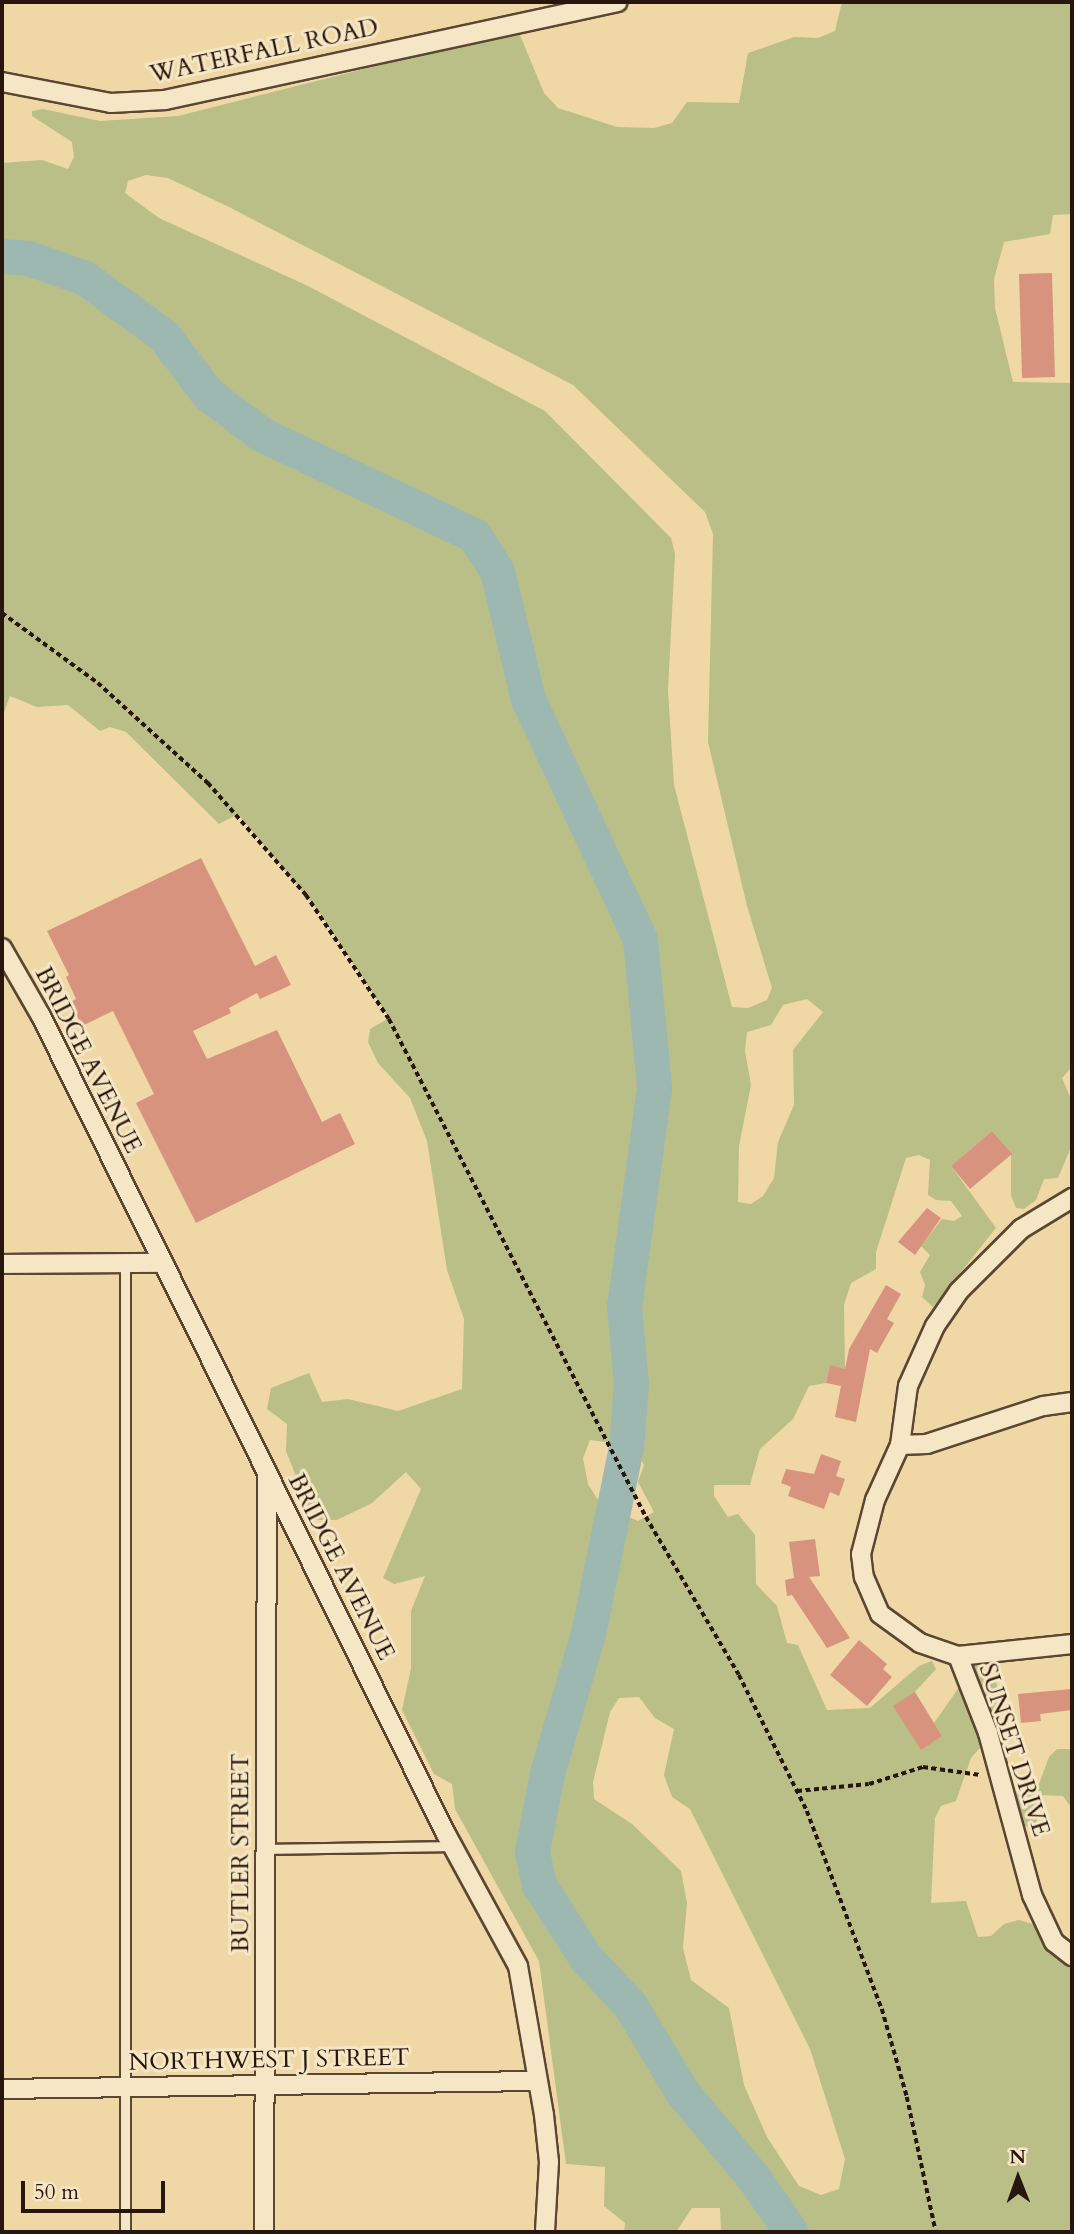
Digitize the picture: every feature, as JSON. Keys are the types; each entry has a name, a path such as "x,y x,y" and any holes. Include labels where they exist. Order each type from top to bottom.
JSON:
{"street":[{"name":"WATERFALL ROAD","path":"2,82 111,103 165,100 617,2"},
{"name":"BRIDGE AVENUE","path":"2,948 41,1016 160,1263 452,1846 518,1966 532,2030 549,2162 545,2232"},
{"name":"SUNSET DRIVE","path":"1072,1198 1014,1235 959,1292 934,1328 908,1386 900,1445 875,1500 861,1554 863,1577 880,1614 920,1643 958,1656 999,1772 1032,1895 1054,1942 1072,1956"},
{"path":"2,1264 160,1263"},
{"path":"900,1445 927,1444 1043,1406 1072,1402"},
{"name":"BUTLER STREET","path":"264,2232 267,1474"},
{"path":"958,1656 1072,1644"},
{"name":"NORTHWEST J STREET","path":"2,2089 537,2081"}],"lane":[{"path":"125,1264 125,2232"},
{"path":"265,1849 452,1846"}],"path":[{"path":"2,613 81,670 163,738 230,806 306,895 405,1047 646,1517 739,1675 797,1791 838,1885 879,2000 909,2106 936,2232"},
{"path":"797,1791 869,1784 923,1767 966,1775 999,1772"}],"green space":[{"path":"842,2 1072,2 1072,214 1053,215 1050,234 1004,242 994,279 995,308 1013,382 1072,383 1072,1067 1062,1078 1072,1101 1072,1145 1058,1178 1044,1179 1036,1200 1024,1209 1016,1208 1011,1195 1011,1154 992,1131 951,1166 996,1228 933,1307 922,1297 925,1285 920,1272 930,1255 921,1246 942,1219 954,1221 962,1216 951,1201 936,1200 928,1195 930,1160 919,1155 906,1158 876,1252 876,1269 851,1283 844,1305 845,1369 830,1366 826,1383 809,1386 793,1419 760,1449 750,1485 714,1485 714,1496 728,1517 738,1514 755,1535 756,1584 777,1606 787,1643 798,1645 827,1710 870,1708 919,1666 932,1661 936,1669 915,1692 921,1749 942,1736 934,1723 974,1666 993,1667 1003,1715 1000,1725 971,1758 956,1801 941,1806 935,1818 931,1903 966,1901 978,1937 991,1936 1004,1924 1019,1920 1036,1925 1056,1959 1072,1965 1072,2232 721,2232 720,2208 692,2208 676,2232 624,2232 625,2223 604,2206 605,2167 566,2164 539,1961 455,1809 452,1784 434,1774 402,1710 411,1668 411,1611 425,1576 394,1584 383,1578 421,1489 406,1472 372,1503 337,1520 313,1520 286,1451 287,1424 267,1409 271,1388 309,1373 322,1402 348,1399 398,1411 462,1389 464,1319 447,1270 427,1141 410,1098 378,1063 368,1042 370,1029 389,1018 319,912 238,814 219,824 126,732 110,727 100,731 68,705 37,707 10,696 2,718 2,163 42,160 68,169 74,157 72,142 32,116 32,111 43,109 100,121 178,116 467,43 520,35 544,93 558,108 617,127 654,128 672,123 687,102 739,103 748,53 794,37 818,38 835,31","holes":["146,175 168,178 573,385 705,512 713,534 708,742 747,906 772,988 767,1000 748,1008 732,1007 674,785 668,690 675,554 671,538 545,411 308,286 159,218 125,193 128,181","807,999 823,1012 793,1050 794,1105 778,1142 774,1178 763,1196 751,1204 738,1202 739,1146 751,1085 745,1051 747,1032 771,1025 783,1005","590,1440 634,1446 644,1465 638,1482 654,1512 638,1521 601,1505 588,1484 583,1458","639,1697 655,1718 674,1729 664,1775 672,1797 690,1809 810,2049 845,2159 839,2189 821,2195 799,2186 767,2137 744,2085 729,2008 691,1980 683,1948 687,1903 681,1871 632,1824 594,1799 593,1782 610,1712 619,1698"]},
{"path":"1057,1749 1072,1749 1072,1809 1063,1796 1043,1795 1035,1828 1023,1826 1013,1798 1021,1784 1039,1784 1049,1757"}],"building":[{"path":"1052,273 1055,377 1022,378 1019,274"},
{"path":"201,858 255,966 276,955 291,985 260,999 257,993 229,1008 231,1013 193,1031 207,1059 277,1030 322,1122 340,1113 355,1144 196,1223 136,1103 154,1094 113,1011 82,1026 70,1002 76,999 66,977 69,975 47,931"},
{"path":"992,1131 1012,1154 970,1189 951,1166"},
{"path":"927,1208 941,1218 915,1255 898,1242"},
{"path":"886,1285 901,1294 887,1319 894,1323 877,1353 870,1349 856,1422 835,1417 841,1386 826,1383 830,1365 845,1369 849,1349"},
{"path":"821,1454 841,1461 836,1476 845,1479 839,1496 830,1492 824,1509 788,1496 791,1487 781,1483 786,1469 814,1474"},
{"path":"815,1539 820,1576 809,1577 850,1638 827,1648 792,1595 787,1596 785,1580 794,1578 789,1542"},
{"path":"859,1640 887,1664 883,1669 892,1677 867,1706 830,1675"},
{"path":"1072,1689 1072,1710 1040,1714 1041,1721 1021,1723 1018,1694"},
{"path":"915,1692 942,1736 921,1750 893,1706"}],"waterway":[{"path":"2,256 28,258 85,278 164,336 208,394 261,434 474,535 497,571 528,699 640,939 654,1088 624,1306 631,1384 626,1447 588,1633 547,1773 532,1852 539,1885 586,1958 630,2005 682,2092 754,2178 791,2232"}]}
